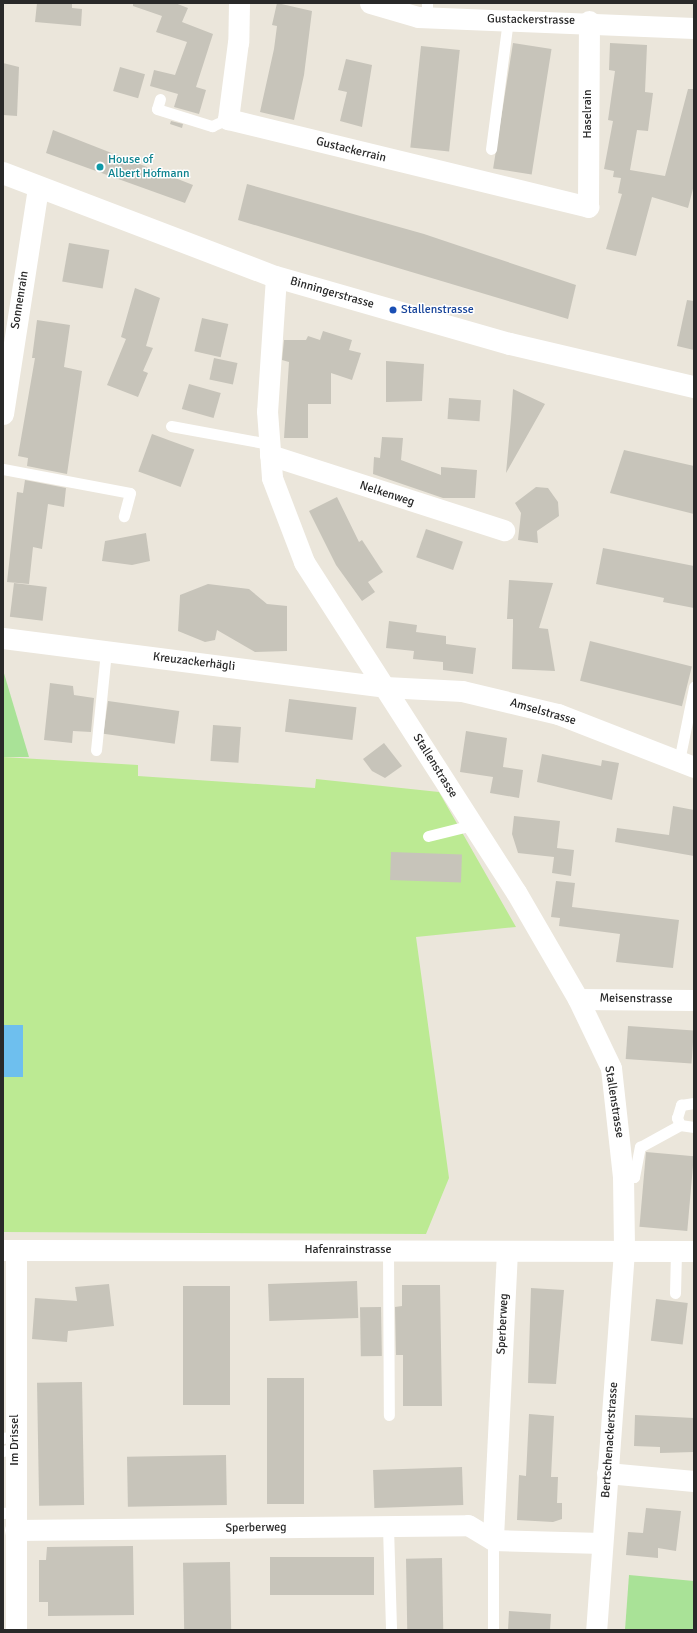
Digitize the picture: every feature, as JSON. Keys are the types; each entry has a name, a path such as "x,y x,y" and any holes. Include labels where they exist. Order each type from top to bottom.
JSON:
{"main road":[{"name":"Binningerstrasse","path":"3,173 276,277 510,344 694,387"}],"street":[{"path":"228,119 238,42 238,3"},
{"name":"Gustackerstrasse","path":"370,3 508,19 589,21 694,28"},
{"name":"Haselrain","path":"588,207 589,21"},
{"name":"Gustackerrain","path":"228,119 588,207"},
{"name":"Sonnenrain","path":"3,414 38,187"},
{"name":"Stallenstrasse","path":"276,277 267,411 272,478 304,562 386,688 472,825 578,999 611,1068 630,1148 623,1176 624,1251"},
{"name":"Nelkenweg","path":"270,449 504,530"},
{"name":"Kreuzackerhägli","path":"3,638 386,688"},
{"name":"Amselstrasse","path":"386,688 462,691 558,714 687,764"},
{"name":"Meisenstrasse","path":"578,999 694,1000"},
{"name":"Hafenrainstrasse","path":"10,1250 685,1251"},
{"name":"Im Drissel","path":"10,1250 9,1443 11,1519 9,1593 16,1630"},
{"name":"Sperberweg","path":"493,1540 506,1251"},
{"name":"Bertschenackerstrasse","path":"596,1630 624,1251"},
{"path":"607,1473 694,1481"},
{"name":"Sperberweg","path":"11,1519 388,1527 468,1526 493,1540 602,1543"}],"lane":[{"path":"491,149 508,19"},
{"path":"160,99 157,109 212,126 228,119"},
{"path":"171,426 270,449"},
{"path":"3,469 130,493 124,516"},
{"path":"96,750 106,651"},
{"path":"687,764 694,687"},
{"path":"428,836 472,825"},
{"path":"680,1125 676,1118 681,1105 694,1103"},
{"path":"630,1148 680,1125 694,1127"},
{"path":"388,1250 389,1415"},
{"path":"675,1293 685,1251"},
{"path":"388,1527 391,1630"},
{"path":"492,1630 493,1540"}],"green space":[{"path":"3,670 29,757 3,757"},
{"path":"3,757 138,765 138,776 315,788 316,779 439,792 516,927 416,937 449,1178 426,1234 3,1232"},
{"path":"629,1575 694,1581 694,1630 625,1630"}],"water":[{"path":"3,1025 23,1025 23,1077 3,1077"}],"building":[{"path":"37,3 72,3 72,8 82,9 81,26 35,22"},
{"path":"133,3 175,3 188,8 182,22 213,34 196,87 206,90 199,114 174,107 178,94 150,86 154,70 175,75 187,42 156,32 162,16 133,6"},
{"path":"277,3 312,11 304,75 294,120 260,112 274,49 277,26 272,25"},
{"path":"513,43 552,49 532,175 493,168"},
{"path":"610,43 647,45 645,92 653,93 648,131 637,130 630,170 665,176 688,89 694,89 694,185 688,208 652,197 636,256 606,249 622,194 618,193 621,178 613,177 614,171 604,169 613,121 608,120 615,71 609,70"},
{"path":"421,46 460,50 449,152 410,147"},
{"path":"346,59 372,65 362,127 340,121 347,92 338,90"},
{"path":"3,63 19,67 17,116 3,115"},
{"path":"120,67 145,74 138,98 113,91"},
{"path":"171,121 183,124 182,128 170,124"},
{"path":"53,130 193,185 185,203 46,153"},
{"path":"247,184 424,234 576,285 568,319 238,220"},
{"path":"69,243 109,250 103,289 62,281"},
{"path":"135,288 160,298 146,346 153,348 143,371 148,373 138,397 107,385 126,339 121,337"},
{"path":"687,300 694,301 694,350 677,346"},
{"path":"202,318 228,324 221,357 194,351"},
{"path":"37,320 70,325 64,367 82,371 67,474 27,466 28,458 18,456 35,358 32,358"},
{"path":"323,331 352,340 349,350 361,353 352,380 331,373 331,404 308,404 308,438 284,438 289,362 282,360 284,340 306,340 308,336 320,340"},
{"path":"214,358 237,363 233,385 209,380"},
{"path":"386,361 424,364 422,401 386,402"},
{"path":"189,384 221,393 214,418 182,409"},
{"path":"513,389 545,404 506,473 511,419"},
{"path":"449,398 481,400 479,421 448,419"},
{"path":"152,434 194,449 181,487 138,472"},
{"path":"382,437 403,438 401,460 441,475 441,467 477,470 475,498 443,498 373,474 374,457 380,458"},
{"path":"624,450 694,466 694,514 610,493"},
{"path":"25,480 66,488 64,507 48,504 42,549 33,547 29,584 7,582 17,492 23,493"},
{"path":"536,487 548,488 558,502 559,516 537,531 538,543 518,540 521,513 515,503"},
{"path":"337,497 359,542 362,540 383,572 368,582 375,592 362,601 336,565 309,511"},
{"path":"426,529 463,542 453,570 416,557"},
{"path":"146,533 150,561 132,565 102,561 105,541"},
{"path":"603,548 694,566 694,608 663,602 664,598 596,584"},
{"path":"509,580 553,583 539,628 548,629 555,671 512,669 513,619 507,619"},
{"path":"14,583 47,587 43,621 10,617"},
{"path":"208,584 249,589 267,604 287,606 287,651 255,652 217,630 215,640 205,642 178,631 180,595"},
{"path":"389,621 417,625 416,632 446,636 446,644 476,648 473,674 443,670 443,662 413,659 414,651 386,648"},
{"path":"590,641 692,666 682,706 580,681"},
{"path":"50,683 73,686 74,695 94,698 91,732 73,731 72,743 44,740"},
{"path":"289,699 356,707 352,740 285,732"},
{"path":"108,701 179,711 175,744 103,734"},
{"path":"213,725 241,727 238,763 210,761"},
{"path":"466,731 507,738 503,767 523,770 519,798 490,793 493,777 460,772"},
{"path":"384,743 402,766 385,778 372,771 363,759"},
{"path":"542,754 601,766 602,760 619,763 612,800 537,782"},
{"path":"673,806 694,810 694,856 615,842 617,828 669,835"},
{"path":"514,816 560,821 557,848 574,850 571,876 552,873 554,857 518,853 512,834"},
{"path":"391,852 462,854 461,882 390,880"},
{"path":"556,881 575,883 572,907 679,920 673,968 616,962 620,934 559,926 560,918 551,917"},
{"path":"628,1026 694,1031 692,1064 626,1059"},
{"path":"646,1152 694,1156 687,1231 639,1227"},
{"path":"357,1281 358,1318 269,1321 268,1284"},
{"path":"109,1284 114,1326 68,1331 67,1342 32,1339 35,1298 77,1301 75,1287"},
{"path":"402,1285 440,1285 442,1406 403,1406 403,1355 396,1355 395,1307 402,1306"},
{"path":"183,1286 230,1286 230,1405 183,1405"},
{"path":"531,1288 564,1290 556,1384 528,1383"},
{"path":"656,1299 688,1303 683,1345 651,1341"},
{"path":"360,1307 381,1307 382,1356 361,1356"},
{"path":"267,1378 304,1378 304,1504 267,1504"},
{"path":"82,1382 84,1505 39,1506 37,1383"},
{"path":"529,1414 554,1416 551,1477 558,1477 557,1503 562,1503 562,1519 553,1522 517,1520 519,1475 526,1476"},
{"path":"635,1415 694,1418 694,1452 660,1453 660,1447 634,1446"},
{"path":"226,1455 227,1505 128,1507 127,1457"},
{"path":"462,1467 463,1505 374,1508 373,1470"},
{"path":"646,1508 681,1511 676,1551 658,1548 658,1558 626,1555 628,1532 643,1533"},
{"path":"133,1546 134,1615 48,1616 48,1602 39,1602 39,1560 46,1560 47,1547"},
{"path":"270,1557 374,1557 374,1595 270,1595"},
{"path":"442,1558 443,1630 407,1630 406,1559"},
{"path":"230,1562 231,1630 184,1630 183,1563"},
{"path":"509,1611 551,1614 550,1630 508,1630"}],"place":[{"name":"House of Albert Hofmann","path":"100,167"},
{"name":"Stallenstrasse","path":"393,310"}]}
